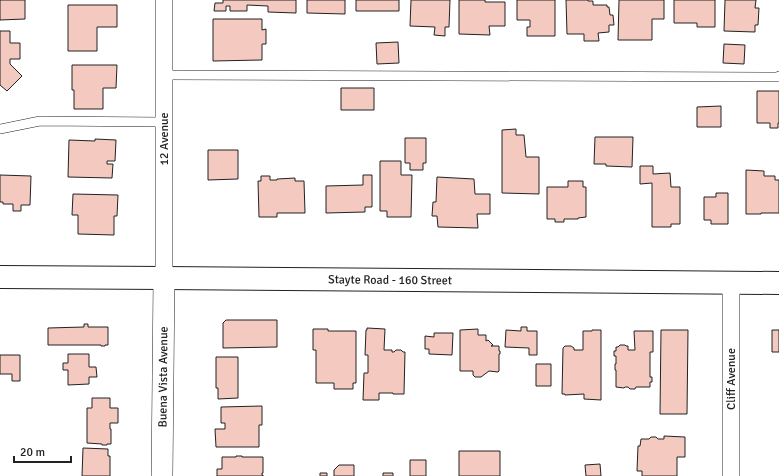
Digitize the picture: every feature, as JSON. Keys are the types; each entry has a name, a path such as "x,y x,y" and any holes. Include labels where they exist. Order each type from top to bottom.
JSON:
{"main road":[{"name":"Stayte Road - 160 Street","path":"0,277 779,283"}],"street":[{"name":"12 Avenue","path":"164,0 164,278"},
{"name":"Buena Vista Avenue","path":"162,476 164,278"},
{"name":"Cliff Avenue","path":"731,283 731,476"}],"lane":[{"path":"164,75 779,76"},
{"path":"0,129 40,121 164,122"}],"building":[{"path":"0,0 25,0 25,19 0,20"},
{"path":"223,0 296,0 296,13 268,12 268,6 247,5 247,11 230,11 230,6 226,6 226,11 214,11 215,3 223,3"},
{"path":"307,0 345,0 345,14 307,13"},
{"path":"356,0 399,0 399,11 356,11"},
{"path":"411,0 450,0 449,27 445,27 445,36 434,35 435,27 410,26"},
{"path":"459,0 505,2 505,26 489,26 490,35 459,34"},
{"path":"517,0 555,0 555,36 527,36 527,27 530,27 530,20 517,20"},
{"path":"566,0 588,0 593,1 593,5 607,5 607,7 609,7 610,15 613,15 614,25 609,25 609,32 598,33 599,41 584,41 584,34 567,34"},
{"path":"619,0 664,0 664,19 652,19 652,40 618,40"},
{"path":"674,0 715,0 715,27 697,27 697,23 674,23"},
{"path":"725,0 756,0 755,8 759,8 758,25 755,25 755,32 724,31"},
{"path":"68,5 117,5 117,27 97,27 97,51 68,51"},
{"path":"213,19 262,19 262,30 266,29 266,44 262,44 262,60 213,61"},
{"path":"0,31 10,31 10,43 20,43 20,59 10,59 10,64 22,76 7,91 0,85"},
{"path":"398,42 399,63 377,64 376,43"},
{"path":"724,44 745,45 744,64 723,63"},
{"path":"72,65 117,65 116,88 103,88 103,109 74,109"},
{"path":"341,88 374,88 374,110 341,110"},
{"path":"757,91 779,91 778,128 770,128 770,123 757,123"},
{"path":"721,106 721,127 697,127 697,107"},
{"path":"516,129 516,135 524,135 526,157 539,157 539,194 502,193 502,130"},
{"path":"595,137 633,137 632,167 594,164"},
{"path":"405,138 426,138 426,163 423,163 423,170 410,170 410,163 405,163"},
{"path":"95,139 116,140 115,161 107,161 107,164 113,164 112,178 68,177 69,140 95,141"},
{"path":"208,150 238,150 238,179 208,180"},
{"path":"380,161 401,161 401,175 412,175 411,217 387,217 387,211 380,211"},
{"path":"640,166 653,166 653,174 670,173 671,187 680,187 680,224 671,224 671,227 652,227 652,183 640,184"},
{"path":"746,170 764,171 764,176 775,176 775,180 779,180 779,213 746,214"},
{"path":"0,175 31,176 30,205 21,205 21,211 13,211 13,204 3,204 3,202 0,202"},
{"path":"363,175 372,175 372,207 365,207 365,212 326,213 326,186 363,185"},
{"path":"261,176 270,176 270,180 295,178 295,181 304,181 305,213 277,213 277,217 259,217 258,181 261,181"},
{"path":"437,177 474,179 475,194 490,194 490,214 477,214 478,228 438,227 437,216 432,216 433,202 436,202"},
{"path":"568,181 583,181 583,187 586,187 586,217 578,219 564,219 564,222 555,222 555,219 547,219 547,187 568,187"},
{"path":"716,193 728,193 728,224 711,224 711,220 704,220 704,197 716,197"},
{"path":"73,194 118,195 117,216 114,216 114,235 78,234 78,215 72,215"},
{"path":"226,320 277,320 277,347 223,348 223,323"},
{"path":"84,324 88,324 88,327 108,327 108,345 48,345 48,328 84,327"},
{"path":"521,327 527,327 527,331 537,331 537,355 529,355 529,348 505,347 506,330 521,331"},
{"path":"367,328 385,329 384,350 392,350 392,352 394,352 396,350 401,350 405,352 404,394 379,393 379,400 363,400 364,373 368,373 368,355 365,355"},
{"path":"313,329 328,329 328,331 356,331 356,383 353,383 353,389 334,389 334,383 316,383 316,350 313,350"},
{"path":"478,329 478,335 486,335 486,341 488,340 493,345 491,346 499,346 499,371 489,371 481,377 475,377 473,375 473,371 460,371 460,330"},
{"path":"601,330 601,400 584,399 584,394 562,394 563,348 565,346 571,346 574,350 583,350 583,331"},
{"path":"661,330 688,330 687,414 660,414"},
{"path":"772,330 779,330 779,352 772,352"},
{"path":"634,331 653,331 653,352 650,352 650,377 652,377 652,382 650,382 650,387 636,387 635,389 630,389 628,387 616,387 616,356 614,356 614,351 616,351 616,347 620,345 628,346 628,350 635,350"},
{"path":"434,333 453,333 452,355 429,354 429,349 425,349 425,336 434,337"},
{"path":"68,354 89,354 89,367 96,367 97,377 89,377 89,384 68,385 68,370 63,370 63,363 68,363"},
{"path":"0,355 20,355 20,381 12,381 12,374 0,374"},
{"path":"216,357 238,357 238,398 218,399 218,388 216,388"},
{"path":"536,364 551,364 551,386 536,386"},
{"path":"92,398 110,398 110,408 118,408 118,423 110,423 111,444 102,445 87,443 87,408 92,408"},
{"path":"262,406 262,425 259,425 259,447 216,447 215,429 225,429 225,423 221,423 221,407"},
{"path":"664,436 685,437 685,457 677,457 677,476 642,476 642,471 637,471 638,446 640,446 641,439 656,437 658,439 664,439"},
{"path":"83,448 108,449 108,456 110,456 110,476 82,476"},
{"path":"459,451 500,451 500,476 459,476"},
{"path":"222,457 263,457 263,476 217,476 217,469 222,469"},
{"path":"410,460 426,460 426,476 410,476"},
{"path":"600,464 601,476 586,476 585,465"},
{"path":"339,465 354,465 354,476 334,476 334,470"},
{"path":"320,473 327,473 327,476 320,476"},
{"path":"383,473 393,473 393,476 383,476"}]}
